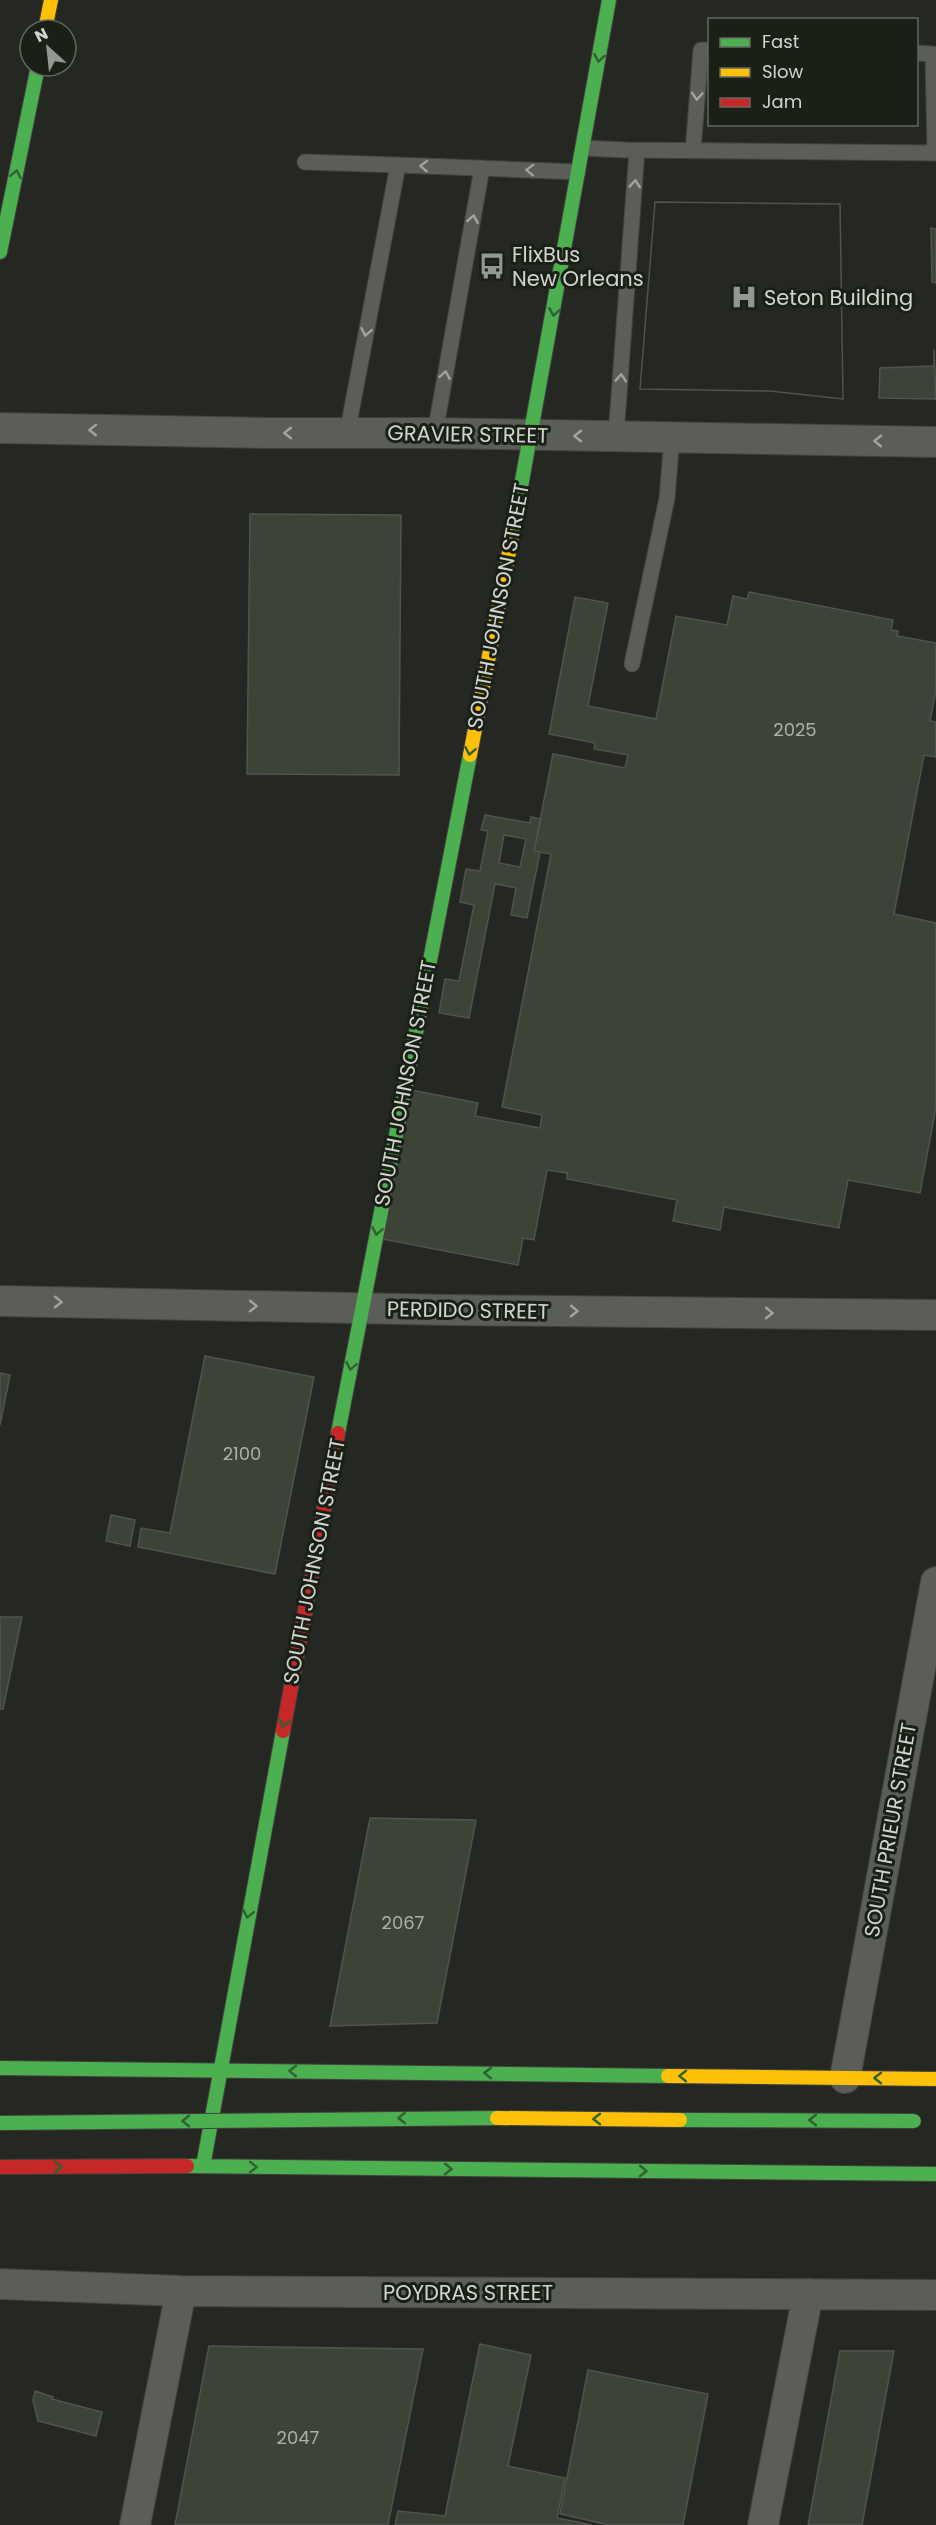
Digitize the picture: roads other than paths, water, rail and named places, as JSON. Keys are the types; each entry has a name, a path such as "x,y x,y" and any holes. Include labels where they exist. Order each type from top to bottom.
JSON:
{"main road":[{"path":"47,18 51,0"},
{"name":"SOUTH JOHNSON STREET","path":"203,2166 362,1308 532,435 609,0"},
{"path":"0,252 36,78"},
{"path":"0,2068 936,2079"},
{"path":"0,2123 414,2118 914,2121"},
{"path":"0,2167 203,2166 936,2174"}],"street":[{"name":"GRAVIER STREET","path":"0,428 936,442"},
{"name":"PERDIDO STREET","path":"0,1301 936,1315"},
{"name":"SOUTH PRIEUR STREET","path":"845,2078 936,1582"},
{"name":"POYDRAS STREET","path":"0,2284 181,2290 936,2295"},
{"path":"135,2525 181,2290"},
{"path":"763,2525 808,2294"}],"lane":[{"path":"693,151 701,50 708,50"},
{"path":"583,148 935,153 933,54 918,53"},
{"path":"616,436 637,150"},
{"path":"305,162 578,172"},
{"path":"347,434 398,165"},
{"path":"435,433 482,168"},
{"path":"632,664 667,498 672,438"}],"place":[{"name":"FlixBus New Orleans","path":"492,266"},
{"name":"Seton Building","path":"744,297"}]}
